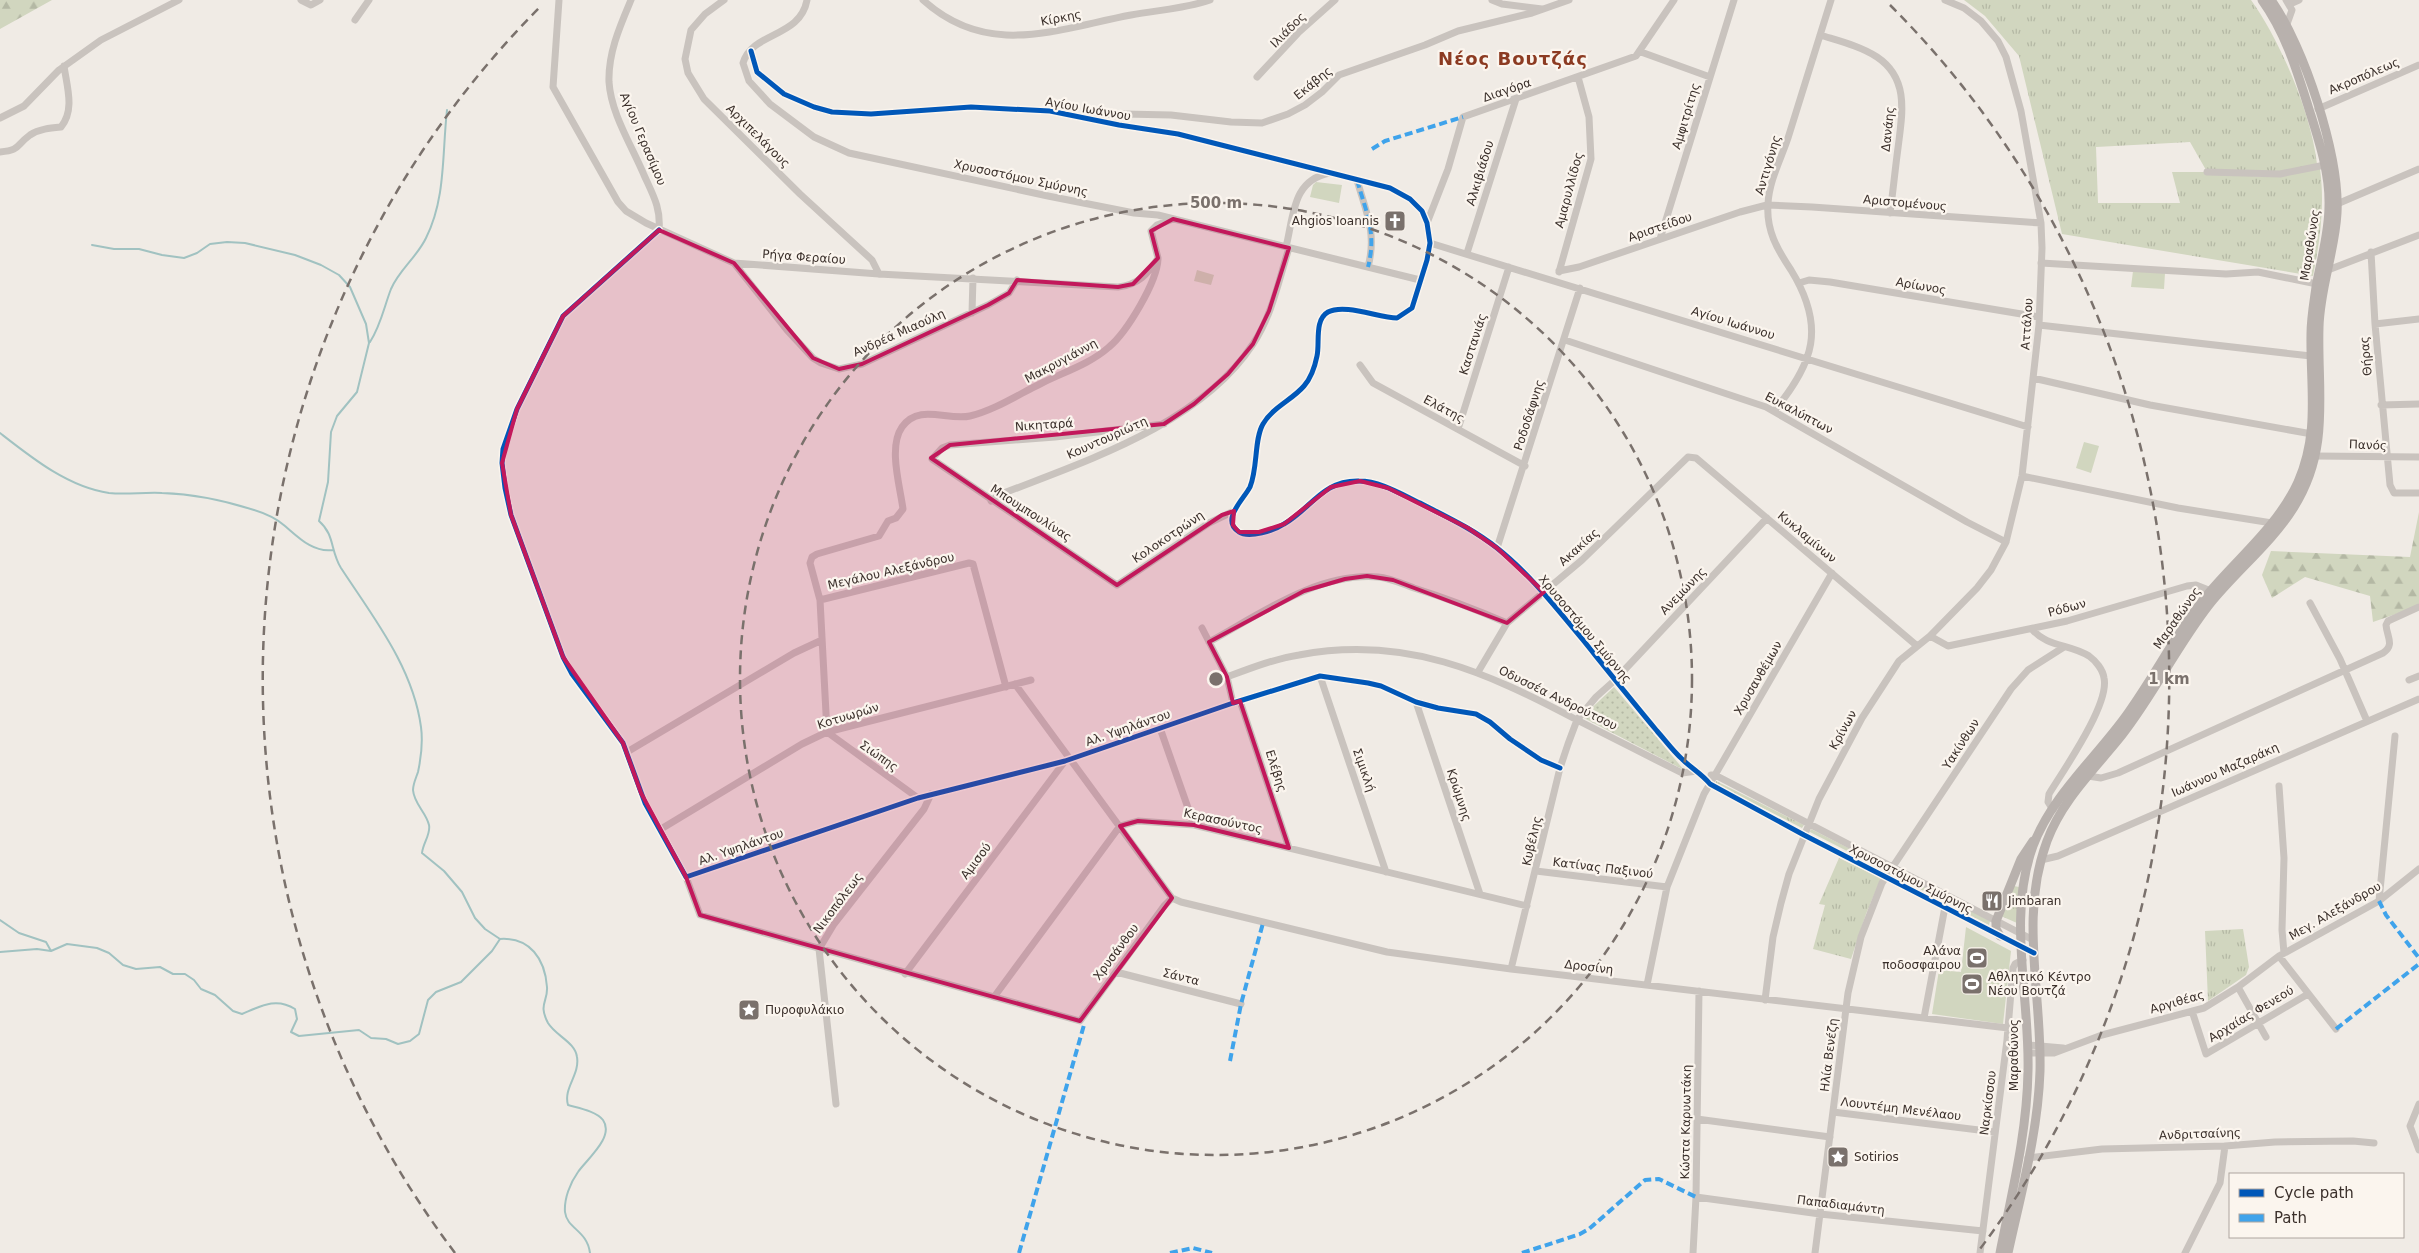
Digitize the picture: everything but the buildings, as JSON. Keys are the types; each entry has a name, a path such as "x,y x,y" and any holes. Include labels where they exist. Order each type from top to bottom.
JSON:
{"main road":[{"name":"Μαραθώνος","path":"2000,1253 2020,1157 2027,1098 2028,1049 2022,947 2022,906 2025,874 2034,843 2070,785 2119,727 2146,688 2183,627 2211,591 2285,506 2297,483 2308,454 2314,407 2311,356 2312,315 2329,213 2329,192 2325,165 2287,43 2262,0"},
{"name":"Μαραθώνος","path":"2008,1253 2028,1158 2038,1097 2039,1050 2033,907 2040,860 2059,816 2088,776 2138,714 2207,607 2280,528 2300,498 2316,456 2321,408 2320,316 2336,228 2337,204 2334,165 2300,54 2287,24 2270,0"},
{"path":"2000,936 1996,929 1996,921 2024,851 2039,834"}],"street":[{"path":"0,118 24,106 64,66 101,40 179,0"},
{"path":"301,0 311,5 320,0"},
{"path":"355,20 369,0"},
{"name":"Ρήγα Φεραίου","path":"559,0 553,80 557,96 618,202 626,211 659,230 734,263 879,274 1124,286 1133,284 1142,278 1158,258"},
{"name":"Αγίου Γερασίμου","path":"631,0 613,48 610,73 611,93 619,118 659,205 659,230"},
{"name":"Αρχιπελάγους","path":"724,0 705,14 691,30 685,59 688,73 704,99 800,194 872,260 879,274"},
{"path":"751,51 760,43 799,20 805,12 808,0"},
{"name":"Κίρκης","path":"924,0 952,21 974,30 1006,36 1030,36 1070,29 1131,15 1196,5 1210,0"},
{"name":"Ιλιάδος","path":"1257,77 1298,34 1335,0"},
{"path":"1492,0 1502,4 1537,6 1542,9"},
{"name":"Εκάβης","path":"1093,120 1109,114 1124,114 1171,115 1262,123 1288,114 1305,104 1322,92 1338,75 1425,45 1458,30 1542,9 1568,0"},
{"path":"1674,0 1641,52 1710,77"},
{"name":"Αμφιτρίτης","path":"1660,240 1734,0"},
{"name":"Αντιγόνης","path":"1774,411 1796,384 1808,358 1811,340 1810,313 1806,297 1773,242 1767,206 1772,182 1831,0"},
{"name":"Αττάλου","path":"1916,645 1930,636 1984,580 2006,542 2022,476 2039,325 2041,223 2021,111 2006,57 1998,41 1981,21 1964,8 1945,0"},
{"path":"2287,24 2292,10 2288,2 2299,0"},
{"name":"Δανάης","path":"1820,35 1857,47 1877,57 1890,68 1897,80 1903,105 1890,213"},
{"name":"Αγίου Ιωάννου","path":"751,51 757,72 784,94 814,107 832,112 871,114 971,106 996,107 1050,111 1178,134 1390,188 1403,194 1417,205 1427,222"},
{"name":"Χρυσοστόμου Σμύρνης","path":"751,51 743,63 746,76 770,104 814,137 849,153 1048,196 1174,219 1420,280"},
{"name":"Διαγόρα","path":"1427,222 1448,169 1463,117 1632,58 1641,52"},
{"name":"Ακροπόλεως","path":"2318,108 2419,65"},
{"path":"0,152 15,150 31,135 50,128 61,127 67,120 69,101 64,66"},
{"name":"Αμαρυλλίδος","path":"1557,281 1591,160 1589,117 1578,77"},
{"name":"Αλκιβιάδου","path":"1467,253 1516,99"},
{"path":"2207,172 2272,174 2325,165"},
{"path":"2337,204 2419,169"},
{"name":"Κουντουριώτη","path":"991,501 999,495 1145,435 1194,404 1228,374 1253,344 1269,310 1287,248 1299,196 1304,184 1315,177 1332,173"},
{"path":"1357,180 1372,235 1372,252 1368,267"},
{"name":"Αριστομένους","path":"1767,206 1812,207 2041,223"},
{"name":"Αριστείδου","path":"1559,271 1579,267 1740,212 1767,206"},
{"path":"1158,258 1152,231 1157,226 1174,219"},
{"path":"1234,511 1251,485 1262,426 1275,409 1304,386 1310,376 1318,354 1320,326 1324,315 1341,310 1390,318 1402,316 1412,308 1430,242 1427,222"},
{"path":"659,230 563,316 517,409 507,436 502,463 511,515 563,657 572,674 615,731 627,752 641,793 689,876 700,915 905,974 994,997 1120,826"},
{"path":"2328,270 2419,235"},
{"name":"Αγίου Ιωάννου","path":"1430,242 2028,427"},
{"name":"Θήρας","path":"2371,252 2375,324 2390,485 2394,493 2419,493"},
{"name":"Μακρυγιάννη","path":"820,600 810,562 812,557 817,554 872,540 883,532 888,521 901,514 903,508 895,442 902,428 919,415 932,413 970,416 1004,402 1082,364 1110,347 1119,336 1154,278 1158,258"},
{"name":"Ανδρέα Μιαούλη","path":"734,263 787,330 813,358 839,369 862,364 972,313 1009,293 1017,280"},
{"path":"2041,263 2226,274 2258,272 2317,284"},
{"name":"Καστανιάς","path":"1458,429 1510,267"},
{"path":"972,313 973,278"},
{"name":"Αρίωνος","path":"1798,283 1810,280 1830,282 2039,317"},
{"name":"Ροδοδάφνης","path":"1497,548 1525,466 1580,288"},
{"path":"2375,324 2419,319"},
{"path":"2039,325 2311,356"},
{"name":"Ευκαλύπτων","path":"1565,340 1761,405 2006,542"},
{"name":"Ελάτης","path":"1360,365 1373,383 1525,466"},
{"path":"2033,378 2150,405 2312,434"},
{"path":"2382,405 2419,404"},
{"name":"Νικηταρά","path":"932,459 942,448 950,445 1055,437 1164,424"},
{"name":"Πανός","path":"2316,456 2419,458"},
{"name":"Κυκλαμίνων","path":"1681,462 1688,457 1696,458 1916,645"},
{"name":"Μπουμπουλίνας","path":"932,459 991,501 1117,585"},
{"name":"Ακακίας","path":"1478,672 1508,623 1582,560 1635,510 1681,462"},
{"path":"2022,476 2178,508 2272,523"},
{"name":"Χρυσοστόμου Σμύρνης","path":"1234,511 1234,525 1238,532 1244,534 1259,532 1284,524 1331,487 1348,481 1360,480 1388,488 1462,525 1497,548 1544,592 1675,752 1710,784 1804,835 2034,953"},
{"name":"Κολοκοτρώνη","path":"1117,585 1208,523 1234,511"},
{"name":"Ανεμώνης","path":"1577,720 1596,697 1615,680 1768,518"},
{"name":"Μεγάλου Αλεξάνδρου","path":"827,732 820,600 969,563 973,564 1006,686"},
{"name":"Χρυσανθέμων","path":"1647,985 1667,887 1704,794 1832,573"},
{"path":"1209,642 1304,591 1331,582 1367,576 1393,580 1508,623"},
{"name":"Ρόδων","path":"1930,636 1948,646 2032,629 2187,586 2196,585 2211,591"},
{"path":"2310,603 2368,721"},
{"path":"2088,776 2101,778 2118,773 2389,649 2390,640 2386,625 2388,621 2419,607"},
{"name":"Ελέβης","path":"1202,628 1227,677 1237,702 1289,848"},
{"path":"2032,629 2039,637 2089,656 2098,666 2104,678 2104,691 2100,705 2049,794 2048,802 2053,810"},
{"path":"627,752 794,654 822,640"},
{"name":"Κρίνων","path":"1765,1000 1776,923 1789,874 1808,824 1862,718 1899,661 1916,645"},
{"name":"Υακίνθων","path":"1893,868 2010,689 2028,670 2064,647"},
{"name":"Οδυσσέα Ανδρούτσου","path":"1227,677 1266,662 1293,656 1363,650 1404,653 1439,660 1478,672 1520,689 1682,773 1700,773"},
{"name":"Αλ. Υψηλάντου","path":"689,876 918,798 1068,760 1237,702 1320,676 1368,682 1416,702 1483,717 1527,751 1560,768"},
{"name":"Σιμικλή","path":"1320,676 1386,872"},
{"path":"2409,680 2419,676"},
{"name":"Κοτυωρών","path":"661,829 802,744 827,732 1031,680"},
{"path":"1015,684 1068,760 1120,826 1172,898"},
{"name":"Ιωάννου Μαζαράκη","path":"2040,860 2058,856 2419,699"},
{"name":"Κρώμνης","path":"1416,702 1480,894"},
{"name":"Κυβέλης","path":"1511,969 1560,768 1577,720"},
{"path":"1160,728 1194,825"},
{"name":"Σιώπης","path":"827,732 918,798"},
{"path":"2379,901 2395,736"},
{"name":"Αμισού","path":"905,974 1068,760"},
{"path":"1700,773 1715,775"},
{"name":"Χρυσοστόμου Σμύρνης","path":"1715,775 2033,940"},
{"path":"2280,786 2284,858 2282,954 2308,994 2336,1029"},
{"name":"Νικοπόλεως","path":"836,1104 819,949 834,924 924,809 931,794"},
{"name":"Κερασούντος","path":"1120,826 1138,821 1194,825 1527,906"},
{"name":"Ηλία Βενέζη","path":"1815,1253 1851,974 1861,937 1886,877 1893,868"},
{"name":"Μεγ. Αλεξάνδρου","path":"2282,954 2379,901 2419,869"},
{"name":"Κατίνας Παξινού","path":"1536,871 1667,887"},
{"name":"Δροσίνη","path":"1172,898 1189,905 1367,948 1511,969 2008,1028"},
{"name":"Χρυσάνθου","path":"994,997 1080,1021 1164,906 1172,898"},
{"path":"1924,1018 1944,907"},
{"name":"Αργιθέας","path":"2028,1049 2054,1053 2063,1048 2111,1032 2192,1012 2210,1004 2238,987 2282,954"},
{"name":"Ναρκίσσου","path":"1980,1253 2008,1028 2013,968 2015,964 2023,960"},
{"name":"Σάντα","path":"1116,972 1241,1004"},
{"path":"2238,987 2266,1038"},
{"name":"Κώστα Καρυωτάκη","path":"1692,1253 1696,1196 1699,991"},
{"name":"Αρχαίας Φενεού","path":"2192,1012 2206,1054 2308,994"},
{"path":"2419,1104 2410,1126 2419,1150"},
{"name":"Λουντέμη Μενέλαου","path":"1833,1112 1995,1132"},
{"path":"1697,1119 1830,1137"},
{"name":"Ανδριτσαίνης","path":"2028,1158 2102,1149 2225,1146 2275,1142 2353,1140 2374,1142"},
{"path":"2185,1253 2220,1183 2225,1146"},
{"name":"Παπαδιαμάντη","path":"1696,1196 1820,1214 1983,1231"}],"highlighted area":[{"path":"1173,219 1289,248 1269,311 1253,344 1228,374 1194,404 1164,424 950,445 931,458 1117,585 1222,515 1234,511 1233,525 1239,532 1259,532 1284,524 1331,487 1360,481 1388,488 1468,528 1497,548 1544,592 1507,623 1393,580 1367,576 1345,579 1304,591 1209,642 1227,677 1233,703 1240,701 1289,848 1194,825 1138,821 1120,826 1172,898 1080,1021 700,915 686,877 641,793 623,743 563,657 511,515 502,463 517,409 563,316 659,230 734,263 813,358 839,369 862,364 988,305 1009,293 1017,280 1118,287 1133,284 1158,258 1151,231"}],"green space":[{"path":"0,0 52,0 0,29"},
{"path":"1964,0 2251,0 2273,36 2293,79 2314,144 2317,164 2279,173 2206,170 2190,142 2096,147 2098,203 2180,203 2172,172 2204,172 2264,177 2320,169 2321,223 2313,276 2062,234 2019,56 1985,16"},
{"path":"1316,182 1342,185 1339,203 1310,197 1313,185"},
{"path":"1197,270 1214,275 1211,285 1194,281"},
{"path":"2133,271 2165,273 2164,289 2131,287"},
{"path":"2084,442 2099,446 2091,473 2076,468"},
{"path":"2419,512 2419,606 2373,622 2370,596 2305,577 2272,598 2262,575 2271,551 2410,557"},
{"path":"1614,687 1684,770 1582,717"},
{"path":"1716,781 1804,825 1802,828 1715,784"},
{"path":"1811,829 1888,868 1886,871 1810,832"},
{"path":"1839,858 1881,878 1866,914 1851,959 1813,949 1825,905 1819,904"},
{"path":"1895,871 1990,921 1989,925 1893,875"},
{"path":"2014,886 2019,887 2017,923 2001,916"},
{"name":"Αθλητικό Κέντρο Νέου Βουτζά","path":"1966,927 2011,951 2003,1024 1932,1014 1939,970 1961,972"},
{"path":"2243,929 2249,967 2246,975 2208,1001 2205,931"}],"waterway":[{"path":"370,342 380,323 394,282 422,245 432,223 440,192 447,110"},
{"path":"92,245 114,249 139,249 184,258 197,253 210,244 227,242 245,243 295,255 321,265 339,275 350,287 366,324 369,343 357,392 337,416 331,432 328,482 319,521 328,532 341,568 401,663 417,705 422,744 413,790 429,825 422,853 444,871 462,892 475,918 485,929 500,939"},
{"path":"0,433 51,470 79,485 109,493 174,494 197,496 231,503 258,511 282,523 312,547 333,550"},
{"path":"0,920 19,933 46,942 51,951"},
{"path":"0,952 37,949 51,951 67,944 97,948 109,953 123,965 136,969 160,967 173,974 185,974 194,980 201,989 215,995 233,1011 242,1014 268,1004 288,1005 295,1009 297,1019 291,1032 299,1036 359,1030 371,1038 386,1039 398,1044 410,1041 419,1034 428,1000 436,992 461,982 492,951 500,939 511,939 528,946 539,959 546,977 545,1017 551,1028 569,1043 576,1052 577,1064 568,1093 568,1105 596,1114 603,1120 606,1127 605,1134 598,1148 575,1176 565,1202 567,1218 585,1239 590,1253"}],"marked path":[{"path":"1372,149 1385,141 1463,117"},
{"path":"1357,180 1371,233 1368,267"},
{"path":"2379,901 2386,915 2419,958"},
{"path":"1230,1061 1241,1004 1263,923"},
{"path":"2336,1029 2419,964"},
{"path":"1019,1253 1084,1025"},
{"path":"1522,1253 1580,1234 1589,1229 1645,1180 1659,1179 1696,1197"},
{"path":"1170,1253 1193,1248 1212,1253"}],"cycle path":[{"path":"751,51 757,72 784,94 814,107 832,112 871,114 971,107 1050,111 1119,125 1178,134 1390,188 1410,199 1422,211 1427,223 1430,243 1427,260 1412,308 1397,318 1343,309 1328,312 1324,316 1319,326 1318,351 1309,379 1299,391 1267,418 1260,430 1250,487 1235,509 1232,522 1234,527 1239,532 1249,535 1275,529 1293,518 1326,490 1335,485 1359,481 1375,483 1390,489 1450,518 1497,548 1532,580 1672,749 1710,784 1804,835 2034,953"},
{"path":"659,230 563,316 517,409 503,449 502,463 511,515 563,657 572,674 623,743 645,803 686,877 918,798 1065,761 1233,703 1320,676 1381,686 1416,702 1438,708 1476,714 1490,722 1510,739 1541,760 1560,768"}],"place":[{"name":"Ahgios Ioannis","path":"1395,221"},
{"name":"Jimbaran","path":"1992,901"},
{"name":"Αλάνα ποδοσφαιρου","path":"1977,958"},
{"name":"Αθλητικό Κέντρο Νέου Βουτζά","path":"1972,984"},
{"name":"Πυροφυλάκιο","path":"749,1010"},
{"name":"Sotirios","path":"1838,1157"}],"district":[{"name":"Νέος Βουτζάς","path":"1513,58"}]}
